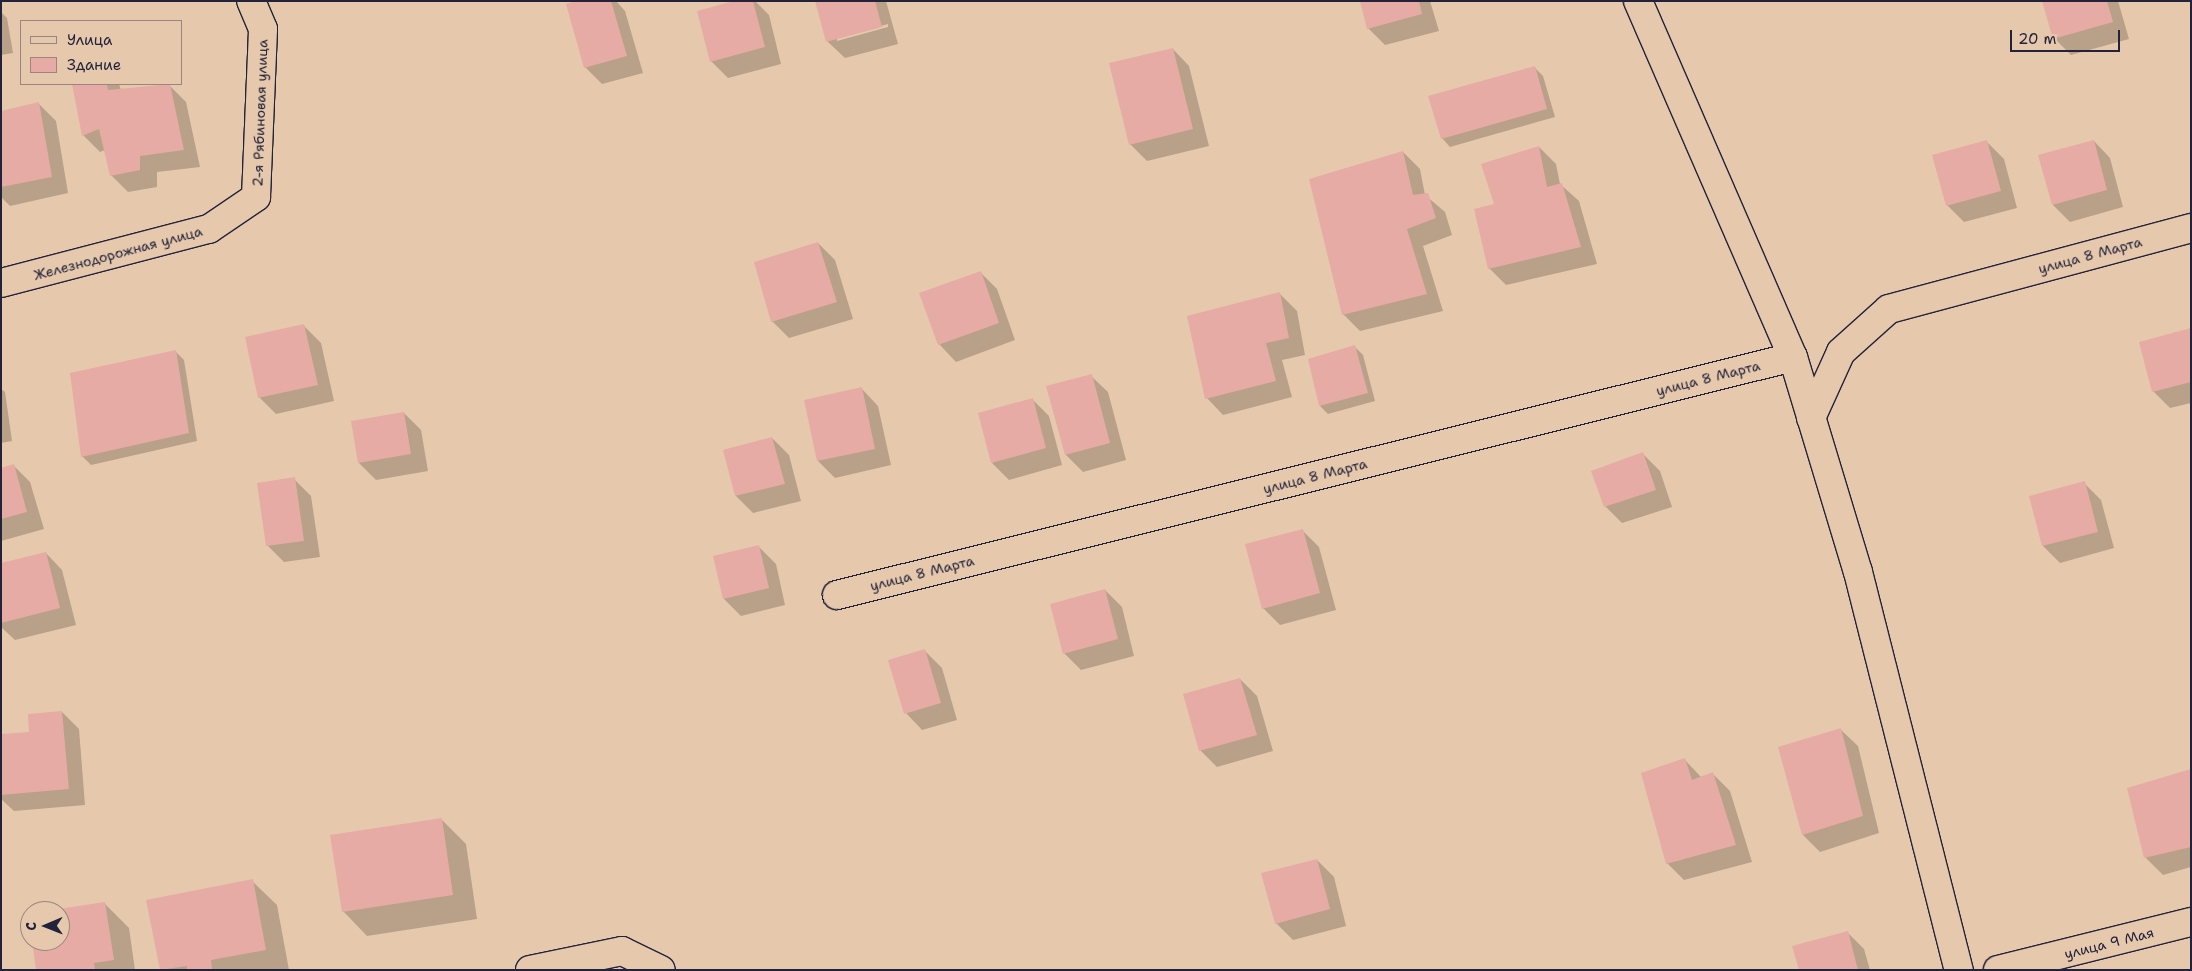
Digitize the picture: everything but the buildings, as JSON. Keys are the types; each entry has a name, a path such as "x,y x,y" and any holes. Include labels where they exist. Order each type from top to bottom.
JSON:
{"street":[{"name":"2-я Рябиновая улица","path":"251,1 263,30 256,197"},
{"path":"1638,1 1793,357 1858,572 1959,970"},
{"name":"Железнодорожная улица","path":"1,283 210,229 256,197"},
{"name":"улица 8 Марта","path":"1811,418 1841,352 1889,309 2191,228"},
{"name":"улица 8 Марта","path":"837,594 1793,357"},
{"name":"улица 9 Мая","path":"1998,970 2191,922"},
{"path":"530,970 622,951 661,970"}]}
